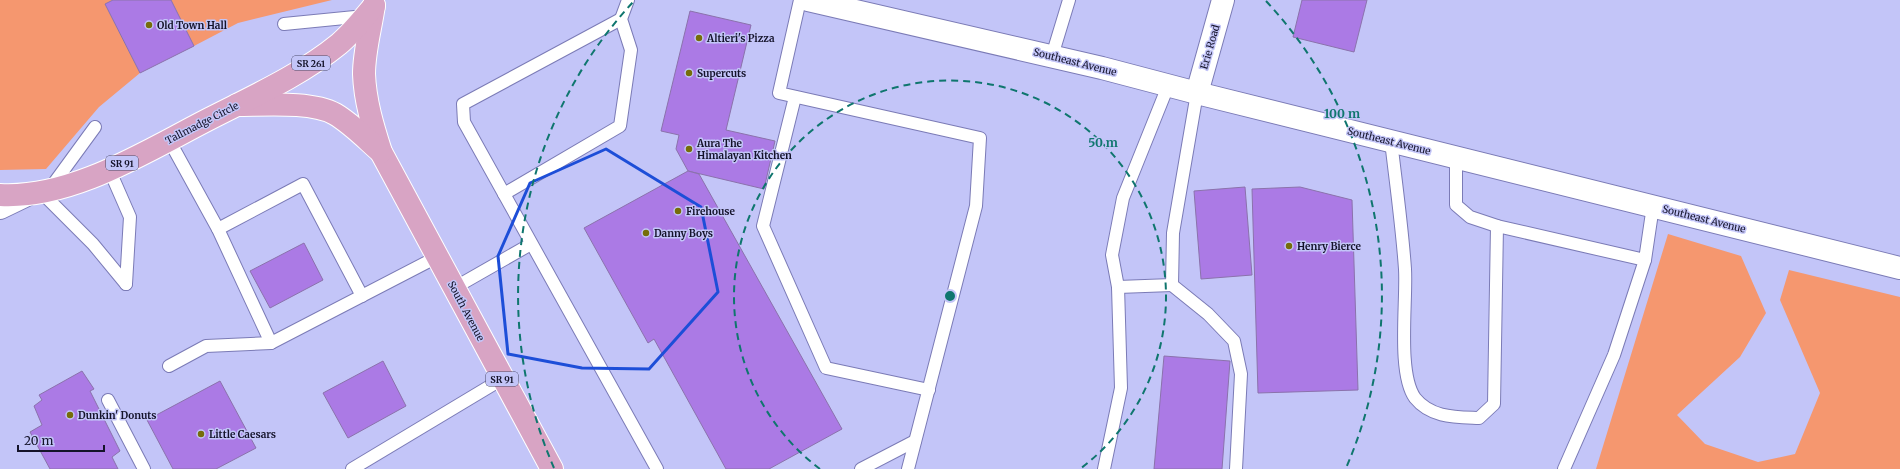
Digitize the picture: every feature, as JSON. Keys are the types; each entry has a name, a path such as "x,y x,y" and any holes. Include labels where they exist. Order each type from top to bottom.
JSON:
{"main road":[{"name":"Tallmadge Circle","path":"0,195 39,192 80,182 169,140 236,105 323,56 352,32 372,7"},
{"name":"South Avenue","path":"372,7 364,73 370,114 380,152 552,469"},
{"name":"South Avenue","path":"236,105 306,106 328,110 345,120 380,152"}],"street":[{"name":"Southeast Avenue","path":"808,0 849,5 1900,268"},
{"name":"Erie Road","path":"1197,93 1223,0"},
{"path":"0,208 39,192"}],"lane":[{"path":"504,194 620,126 631,50 621,19 628,0"},
{"path":"800,0 779,93 980,138 976,206 908,469"},
{"path":"1052,56 1069,0"},
{"path":"284,24 372,7"},
{"path":"621,19 463,104 464,122 657,469"},
{"path":"1104,469 1121,388 1118,287 1112,255 1123,198 1168,86"},
{"path":"1172,285 1173,233 1197,93"},
{"path":"795,97 763,226 826,368 929,390"},
{"path":"96,127 39,192 93,244 126,284 130,217 109,169"},
{"path":"169,140 218,229 272,343"},
{"path":"1391,141 1405,270 1405,370 1415,397 1432,413 1456,417 1479,418 1494,404 1497,226"},
{"path":"1456,158 1456,205 1470,218 1497,226 1645,260"},
{"path":"218,229 303,184 362,296"},
{"path":"1564,469 1614,355 1645,260 1653,206"},
{"path":"454,288 532,244"},
{"path":"169,366 206,346 272,343 437,257"},
{"path":"1118,287 1172,285 1208,314 1234,341 1241,374 1236,469"},
{"path":"352,469 502,379"},
{"path":"108,400 144,469"},
{"path":"861,469 915,441"}],"highlighted area":[{"path":"606,149 701,207 718,292 649,369 582,368 508,354 498,256 530,183"}],"shaded area":[{"path":"0,0 113,0 105,4 140,73 99,107 46,169 0,170"},
{"path":"171,0 332,0 238,23 194,46"},
{"path":"1668,234 1741,256 1766,313 1740,357 1677,415 1705,444 1758,462 1795,454 1820,393 1780,300 1789,270 1900,297 1900,469 1596,469"}],"building":[{"name":"Old Town Hall","path":"113,0 171,0 194,46 140,73 105,4"},
{"path":"1302,0 1367,0 1354,52 1293,37"},
{"path":"690,11 751,25 726,130 775,141 764,189 688,171 676,149 679,135 661,131"},
{"path":"688,171 699,174 842,429 769,469 726,469 654,339 648,343 584,228"},
{"path":"1245,187 1252,275 1201,279 1194,191"},
{"path":"1300,187 1352,200 1358,390 1258,393 1252,189"},
{"path":"304,243 323,280 270,308 250,271"},
{"path":"1164,356 1230,361 1222,469 1154,469"},
{"path":"383,361 406,406 348,438 323,393"},
{"name":"Dunkin' Donuts","path":"82,371 94,389 90,391 120,451 112,457 118,469 50,469 30,432 42,425 34,406 42,400 39,395"},
{"name":"Little Caesars","path":"220,381 256,448 216,469 173,469 147,420"}],"place":[{"name":"Old Town Hall","path":"149,25"},
{"name":"Altieri's Pizza","path":"699,38"},
{"name":"Supercuts","path":"689,73"},
{"name":"Aura The Himalayan Kitchen","path":"689,149"},
{"name":"Firehouse","path":"678,211"},
{"name":"Danny Boys","path":"646,233"},
{"name":"Henry Bierce","path":"1289,246"},
{"name":"Dunkin' Donuts","path":"70,415"},
{"name":"Little Caesars","path":"201,434"}]}
